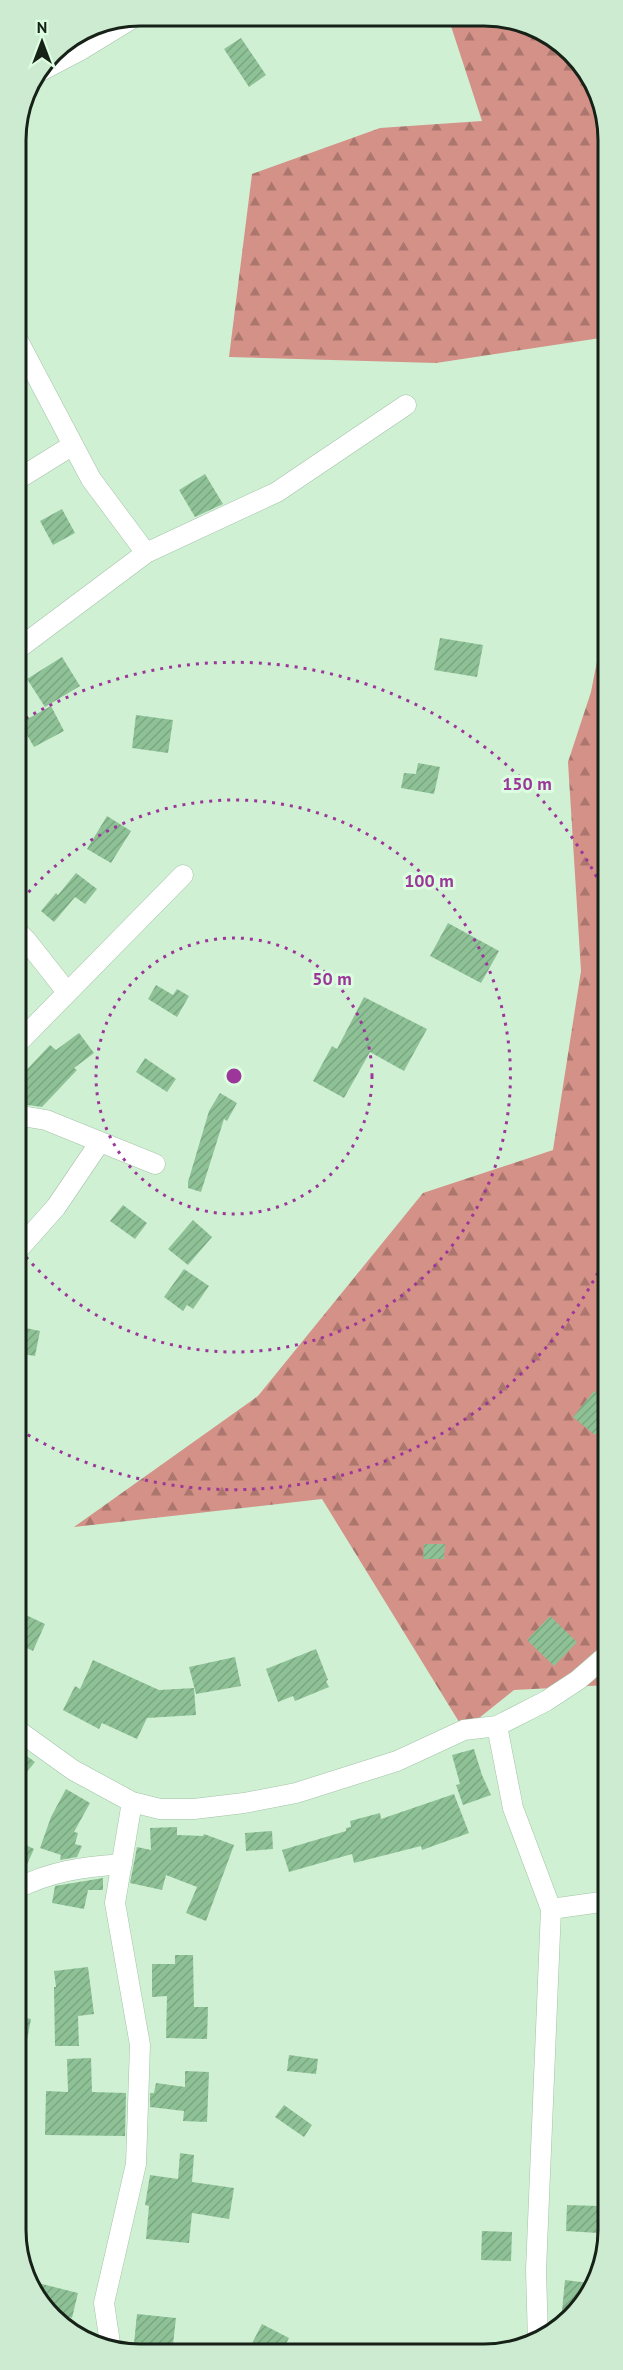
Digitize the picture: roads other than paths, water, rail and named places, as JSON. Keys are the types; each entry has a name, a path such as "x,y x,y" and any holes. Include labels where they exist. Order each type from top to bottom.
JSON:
{"street":[{"path":"58,60 102,32"},
{"path":"26,356 91,479 146,553"},
{"path":"26,643 146,553 277,492 406,405"},
{"path":"26,474 73,445"},
{"path":"26,1035 183,875"},
{"path":"26,940 67,992"},
{"path":"26,1117 46,1120 154,1164"},
{"path":"26,1241 56,1207 100,1142"},
{"path":"26,1736 73,1770 132,1803 160,1809 194,1809 244,1803 297,1793 397,1761 464,1730 497,1726 546,1701 597,1663"},
{"path":"497,1726 513,1808 551,1909 536,2270 538,2331"},
{"path":"109,2340 104,2303 136,2164 140,2045 115,1903 132,1803"},
{"path":"26,1884 41,1877 83,1867 122,1864"},
{"path":"551,1909 597,1903"}]}
